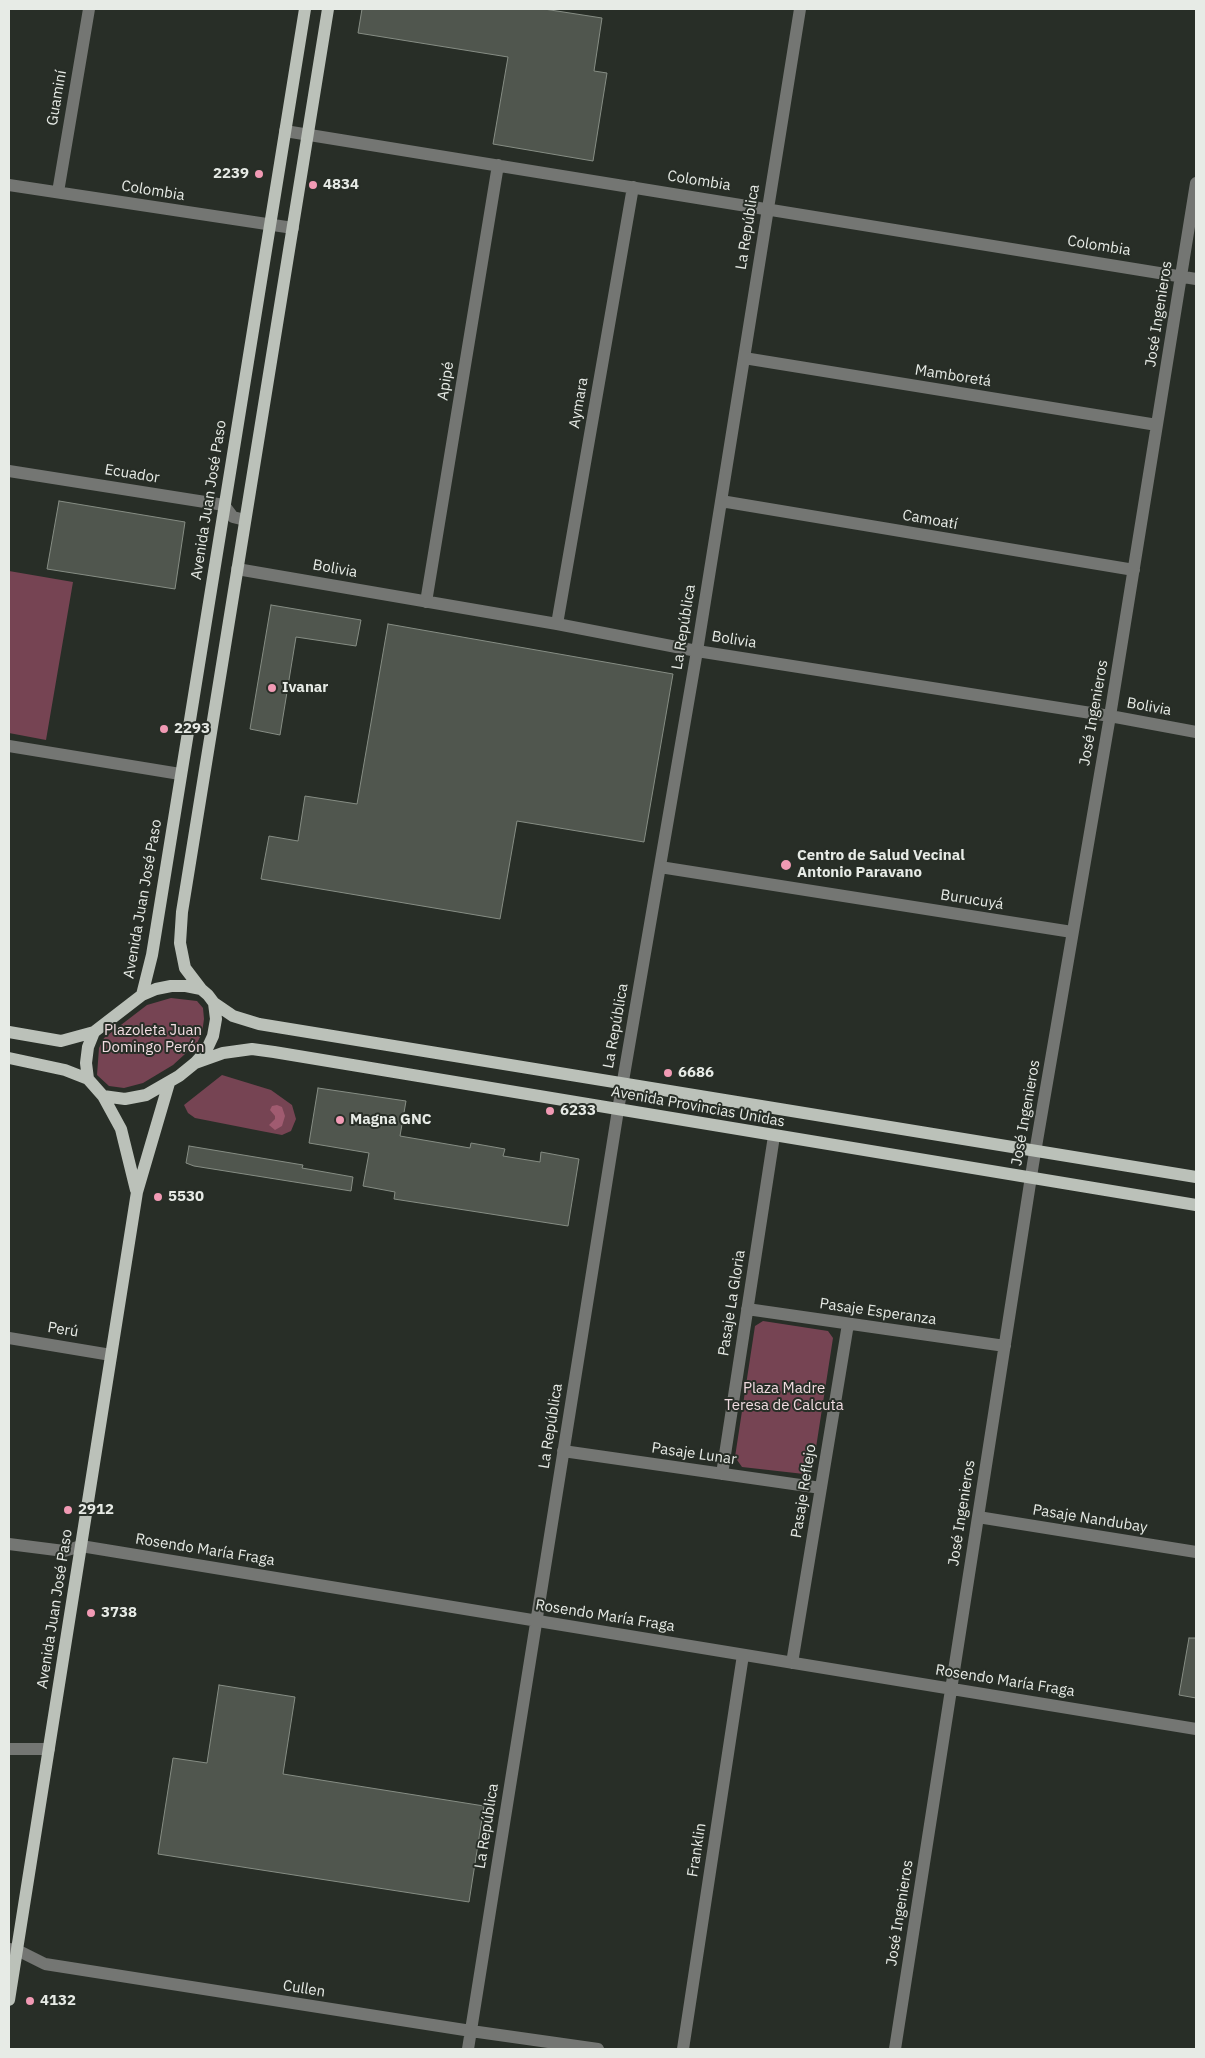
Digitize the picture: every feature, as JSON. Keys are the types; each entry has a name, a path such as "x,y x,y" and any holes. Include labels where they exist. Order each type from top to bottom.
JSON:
{"main road":[{"name":"Avenida Juan José Paso","path":"142,995 152,955 305,9"},
{"path":"9,1058 65,1070 88,1079 103,1096 124,1099 146,1095 169,1083 195,1063 206,1051 213,1036 216,1019 214,1003 185,968 180,943 182,912 328,9"},
{"path":"9,1032 62,1041 94,1032 142,995 156,989 186,986 201,989"},
{"name":"Avenida Provincias Unidas","path":"214,1003 233,1016 259,1024 1196,1177"},
{"path":"88,1079 86,1063 88,1047 94,1032"},
{"name":"Avenida Provincias Unidas","path":"195,1063 223,1053 252,1049 1196,1205"},
{"name":"Avenida Juan José Paso","path":"9,2000 13,1950 49,1749 137,1192 169,1083"},
{"name":"Avenida Juan José Paso","path":"103,1096 121,1129 137,1192"}],"street":[{"name":"Guaminí","path":"58,192 89,9"},
{"name":"La República","path":"468,2049 622,1082 697,651 800,9"},
{"name":"Colombia","path":"286,131 1196,279"},
{"name":"Apipé","path":"426,602 498,165"},
{"name":"José Ingenieros","path":"895,2049 1032,1177 1110,716 1196,183"},
{"name":"Colombia","path":"9,185 293,228"},
{"name":"Aymara","path":"557,624 633,187"},
{"name":"Mamboretá","path":"744,358 1157,426"},
{"name":"Ecuador","path":"9,471 224,505 233,517 245,520"},
{"name":"Camoatí","path":"721,501 1134,570"},
{"name":"Bolivia","path":"237,569 557,624 697,651 1110,716 1196,732"},
{"path":"9,746 180,774"},
{"name":"Burucuyá","path":"660,867 1072,932"},
{"name":"Pasaje La Gloria","path":"722,1474 774,1136"},
{"name":"Pasaje Esperanza","path":"747,1309 1005,1346"},
{"name":"Pasaje Reflejo","path":"792,1663 848,1324"},
{"name":"Perú","path":"9,1338 111,1355"},
{"name":"Pasaje Lunar","path":"563,1451 821,1488"},
{"name":"Pasaje Nandubay","path":"978,1517 1196,1552"},
{"name":"Rosendo María Fraga","path":"9,1544 64,1551 81,1546 1196,1730"},
{"name":"Franklin","path":"683,2049 743,1655"},
{"path":"9,1749 49,1749"},
{"name":"Cullen","path":"13,1950 45,1964 471,2031 598,2049"}],"green space":[{"path":"9,571 73,582 46,740 9,733"},
{"name":"Plazoleta Juan Domingo Perón","path":"171,998 197,1001 203,1008 202,1033 197,1043 173,1065 143,1083 124,1088 109,1086 97,1075 99,1048 104,1038 147,1005"},
{"path":"222,1075 271,1090 292,1105 296,1119 291,1131 282,1135 195,1118 188,1113 184,1105"},
{"name":"Plaza Madre Teresa de Calcuta","path":"763,1321 828,1331 833,1338 813,1467 804,1474 742,1467 735,1457 755,1326"}],"shaded area":[{"path":"272,1106 282,1107 285,1116 282,1126 275,1130 269,1125 275,1119 270,1110"}],"building":[{"path":"362,9 544,9 602,18 594,71 607,73 593,161 493,144 508,57 358,33"},
{"path":"59,501 185,522 175,589 47,569"},
{"name":"Ivanar","path":"271,605 361,620 356,646 296,637 280,735 250,729"},
{"path":"388,624 673,674 644,842 517,821 500,919 261,879 269,836 298,841 305,796 357,804"},
{"path":"318,1088 406,1101 400,1136 470,1148 471,1143 505,1149 503,1156 540,1162 541,1152 579,1159 568,1226 394,1199 395,1192 363,1186 369,1153 309,1143"},
{"path":"189,1146 303,1165 302,1168 353,1177 351,1191 194,1166 186,1163"},
{"path":"1189,1638 1196,1638 1196,1698 1179,1695"},
{"path":"219,1685 295,1697 283,1774 484,1806 469,1902 158,1854 173,1758 207,1763"}],"place":[{"name":"2239","path":"259,174"},
{"name":"4834","path":"313,185"},
{"name":"Ivanar","path":"272,688"},
{"name":"2293","path":"164,729"},
{"name":"Centro de Salud Vecinal Antonio Paravano","path":"786,865"},
{"name":"6686","path":"668,1073"},
{"name":"6233","path":"550,1111"},
{"name":"Magna GNC","path":"340,1120"},
{"name":"5530","path":"158,1197"},
{"name":"2912","path":"68,1510"},
{"name":"3738","path":"91,1613"},
{"name":"4132","path":"30,2001"}]}
